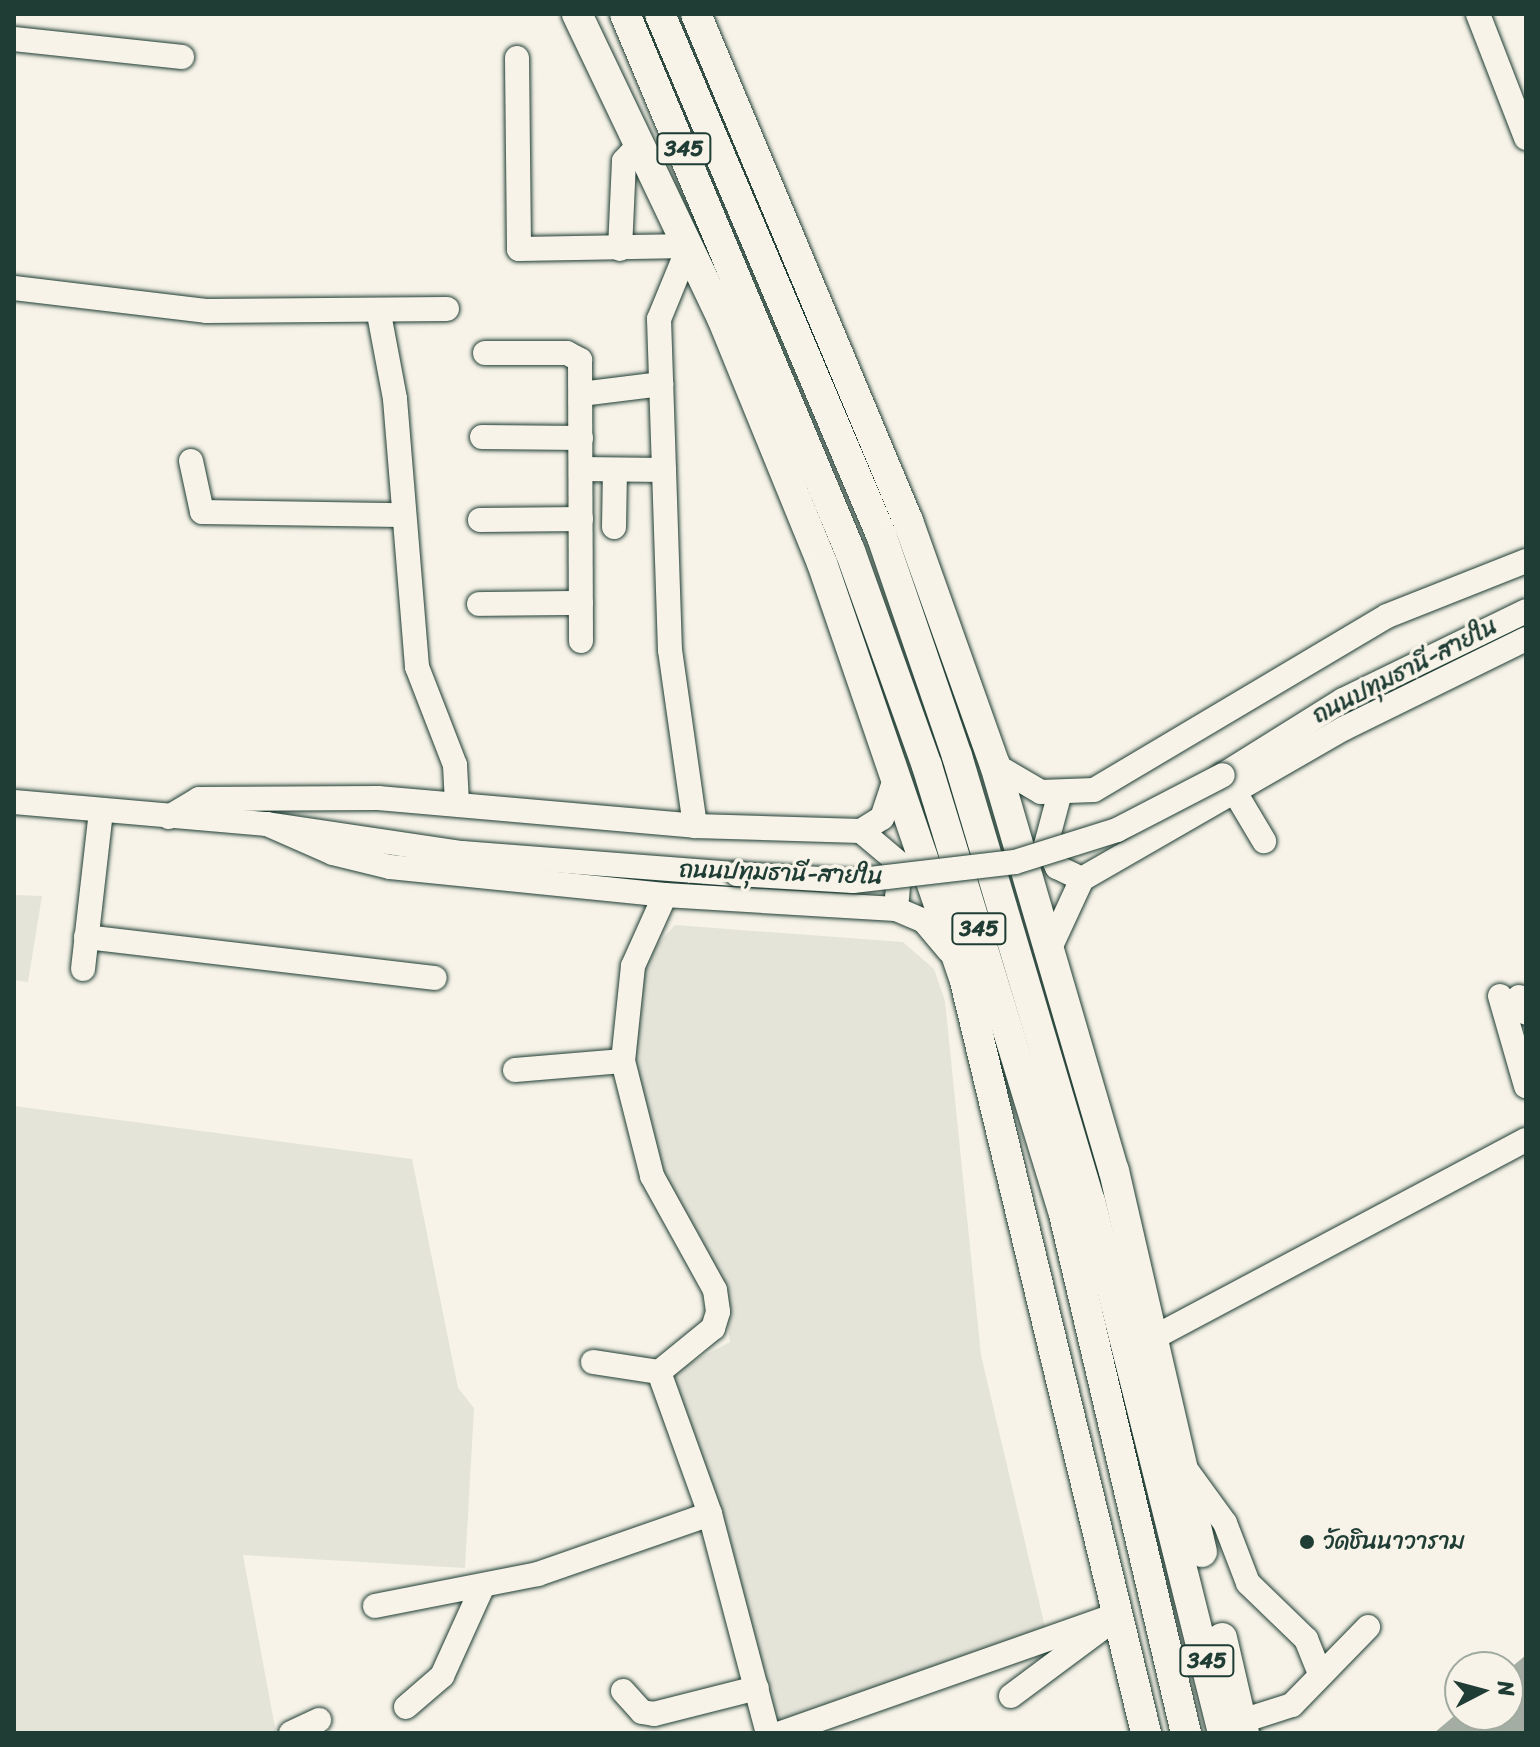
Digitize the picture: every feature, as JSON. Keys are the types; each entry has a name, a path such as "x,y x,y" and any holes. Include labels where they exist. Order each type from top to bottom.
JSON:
{"main road":[{"path":"577,14 641,143 745,372 896,776 964,977 983,1039 1146,1733"},
{"name":"345","path":"625,14 742,284 927,766 1076,1206 1236,1729"},
{"name":"345","path":"660,14 882,537 1021,957 1186,1733"},
{"path":"696,14 787,220 908,521 995,765 1069,1015 1153,1338 1236,1729"},
{"path":"738,193 787,220"},
{"path":"742,284 745,372"},
{"path":"1069,1015 1076,1206"},
{"path":"983,1039 1076,1206"}],"street":[{"path":"1478,14 1526,138"},
{"path":"14,39 182,57"},
{"path":"517,58 519,249 689,246 659,319 670,650 695,826"},
{"path":"620,249 624,161 641,143"},
{"path":"14,288 206,311 379,314 447,309"},
{"path":"379,314 395,399 401,515 417,667 455,765 457,800"},
{"path":"485,353 567,353 580,360 581,641"},
{"path":"581,394 661,384"},
{"path":"482,437 581,438"},
{"path":"191,461 202,512 401,515"},
{"path":"581,469 664,470"},
{"path":"614,527 615,470"},
{"path":"480,520 581,519"},
{"path":"995,765 1059,796 1114,782 1284,675 1387,616 1526,561"},
{"path":"479,604 581,603"},
{"name":"ถนนปทุมธานี-สายใน","path":"14,802 101,812 267,824 462,853 853,881 1015,862 1117,830 1230,785 1279,738 1526,611"},
{"path":"1050,948 1082,879 1230,785 1298,755 1345,728 1526,639"},
{"name":"ถนนปทุมธานี-สายใน","path":"169,817 199,799 457,800 695,826 861,831 882,818 896,776"},
{"path":"1230,785 1264,841"},
{"path":"1059,796 1046,845 1057,867 1082,879"},
{"path":"83,969 101,812"},
{"path":"267,824 333,853 390,867 665,895 896,909 941,936 964,977"},
{"path":"861,831 900,864 896,909"},
{"path":"593,1362 659,1372 713,1328 718,1312 715,1290 652,1176 623,1061 633,966 665,895"},
{"path":"86,937 435,978"},
{"path":"1515,1002 1526,1086"},
{"path":"515,1070 623,1061"},
{"path":"1153,1338 1526,1140"},
{"path":"659,1372 710,1514 768,1733"},
{"path":"1181,1463 1225,1523 1248,1583 1306,1639 1319,1671"},
{"path":"375,1606 482,1588 710,1514"},
{"path":"406,1707 442,1676 482,1588"},
{"path":"1011,1696 1026,1679 1069,1659 1094,1632 1119,1617"},
{"path":"781,1733 1119,1617"},
{"path":"1236,1729 1292,1705 1319,1671 1368,1627"},
{"path":"623,1691 642,1712 654,1714 757,1688"},
{"path":"291,1733 319,1720"}],"shaded area":[{"path":"14,895 42,896 28,982 14,980"},
{"path":"675,925 903,942 934,969 945,1001 981,1355 1049,1644 772,1733 671,1384 679,1369 730,1342 725,1304 661,1177 631,1070 639,965"},
{"path":"14,1106 412,1159 458,1388 474,1408 465,1568 243,1555 276,1733 14,1733"},
{"path":"1526,1655 1526,1733 1434,1733 1444,1725 1444,1731 1524,1731"}],"place":[{"name":"วัดชินนาวาราม","path":"1307,1542"}]}
